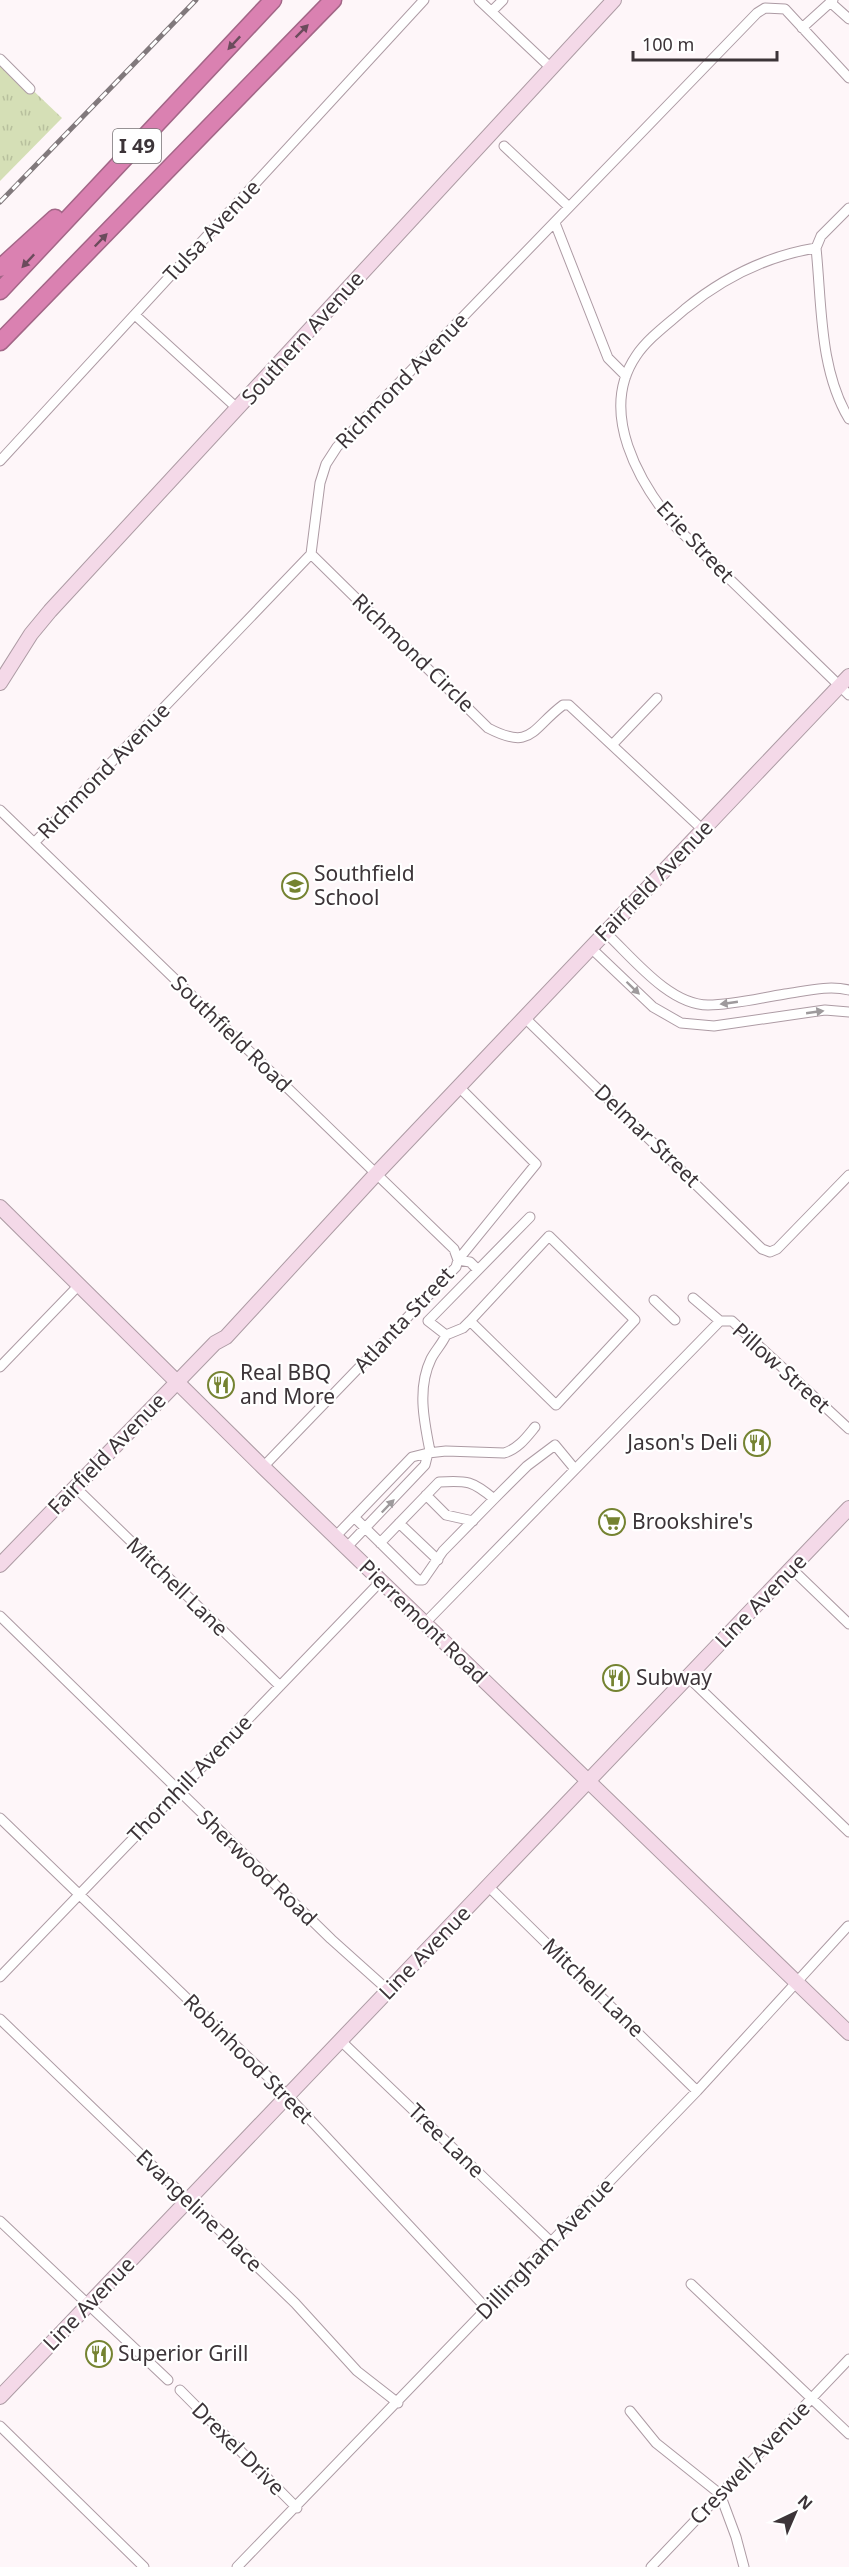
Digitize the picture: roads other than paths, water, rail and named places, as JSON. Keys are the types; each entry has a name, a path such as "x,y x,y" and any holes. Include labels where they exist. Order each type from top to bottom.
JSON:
{"highway":[{"name":"I 49","path":"0,291 273,0"},
{"name":"I 49","path":"0,342 333,0"},
{"path":"0,268 160,123"}],"main road":[{"name":"Southern Avenue","path":"0,682 31,634 50,611 614,0"},
{"name":"Fairfield Avenue","path":"0,1565 215,1343 229,1321 282,1268 296,1259 606,932 846,685"},
{"name":"Pierremont Road","path":"0,1207 346,1548 849,2033"},
{"name":"Line Avenue","path":"0,2397 849,1508"}],"street":[{"name":"Tulsa Avenue","path":"0,461 424,0"},
{"path":"479,0 551,68"},
{"path":"492,11 502,0"},
{"path":"849,19 831,1 802,28 849,78"},
{"name":"Richmond Avenue","path":"34,843 311,554 320,483 330,456 757,13 777,7 784,9 802,28"},
{"path":"0,59 30,88"},
{"path":"504,146 569,207"},
{"path":"849,208 821,236 816,248 828,370 838,402 849,419"},
{"path":"555,223 608,358 626,376 644,345 717,286 762,262 816,248"},
{"path":"135,315 238,409"},
{"name":"Erie Street","path":"626,376 621,398 625,434 637,468 659,506 676,527 846,685"},
{"name":"Richmond Circle","path":"311,554 488,728 508,738 521,739 534,732 566,705 574,708 612,745"},
{"path":"657,698 612,745 704,830"},
{"name":"Southfield Road","path":"0,810 454,1249 458,1260"},
{"path":"606,932 663,987 691,1003 721,1004 823,988 849,990"},
{"path":"591,948 653,1007 681,1023 714,1026 825,1010 849,1012"},
{"name":"Delmar Street","path":"525,1018 754,1240 770,1252 777,1249 849,1175"},
{"name":"Atlanta Street","path":"263,1467 456,1267 458,1260 536,1164 459,1087"},
{"path":"446,1335 428,1321 530,1217"},
{"path":"346,1548 425,1465 429,1452 423,1404 423,1380 431,1358 446,1335 463,1328 549,1236 635,1320 556,1406 470,1321"},
{"path":"458,1260 470,1262 478,1270"},
{"path":"0,1367 80,1284"},
{"path":"693,1298 720,1321"},
{"path":"654,1300 675,1320"},
{"name":"Pillow Street","path":"574,1468 720,1321 732,1321 849,1429"},
{"path":"335,1537 412,1457 429,1452 504,1453 524,1441 535,1427"},
{"path":"354,1517 418,1580 423,1580 438,1560 494,1499 527,1466 555,1445 574,1468 425,1623"},
{"path":"380,1543 440,1482 462,1480 476,1483 494,1499"},
{"name":"Mitchell Lane","path":"75,1487 280,1686"},
{"path":"426,1495 446,1515 473,1521"},
{"path":"399,1523 438,1560"},
{"path":"792,1569 849,1624"},
{"name":"Thornhill Avenue","path":"0,1977 381,1581"},
{"name":"Sherwood Road","path":"0,1616 331,1939 389,1991"},
{"path":"688,1677 849,1832"},
{"name":"Robinhood Street","path":"0,1818 288,2096 487,2309"},
{"name":"Mitchell Lane","path":"489,1887 697,2091"},
{"name":"Dillingham Avenue","path":"237,2567 297,2508 697,2091 848,1926"},
{"name":"Evangeline Place","path":"0,2019 317,2324 357,2371 398,2403"},
{"name":"Tree Lane","path":"341,2041 551,2242"},
{"path":"0,2221 168,2380"},
{"path":"691,2284 813,2397 849,2434"},
{"name":"Creswell Avenue","path":"651,2567 849,2359"},
{"name":"Drexel Drive","path":"180,2390 297,2508"},
{"path":"630,2411 656,2442 720,2494 742,2555 744,2567"},
{"path":"0,2426 144,2567"}],"railway":[{"path":"0,202 196,0"}],"place":[{"name":"Southfield School","path":"295,886"},
{"name":"Real BBQ and More","path":"221,1385"},
{"name":"Jason's Deli","path":"757,1443"},
{"name":"Brookshire's","path":"612,1522"},
{"name":"Subway","path":"616,1678"},
{"name":"Superior Grill","path":"99,2354"}]}
